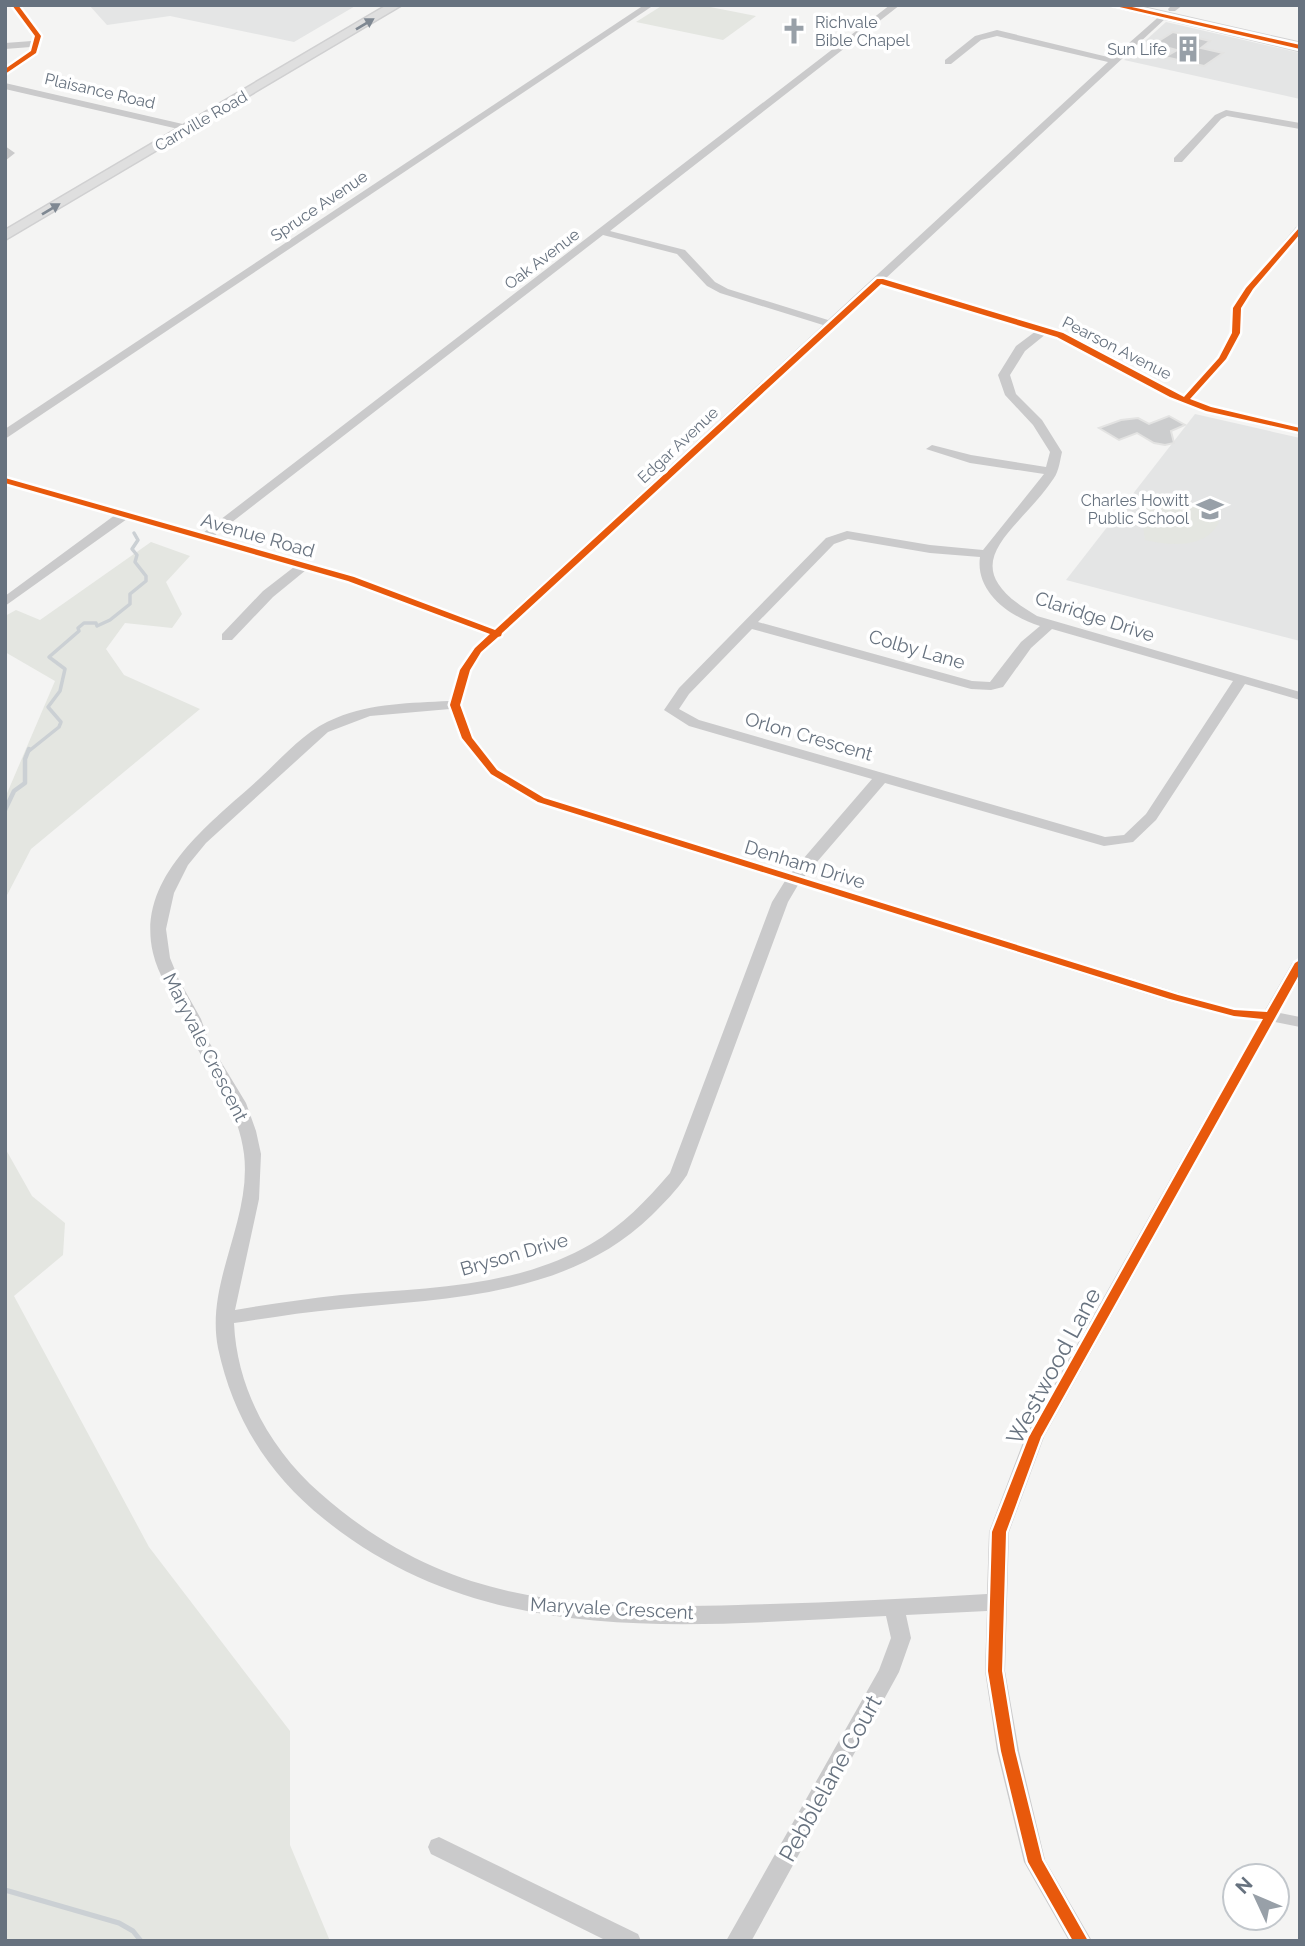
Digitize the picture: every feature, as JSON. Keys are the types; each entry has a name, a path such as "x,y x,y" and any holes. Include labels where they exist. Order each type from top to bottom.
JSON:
{"main road":[{"name":"Carrville Road","path":"5,219 372,5"},
{"name":"Carrville Road","path":"5,236 396,5"},
{"path":"1114,5 1171,10 1300,36"},
{"path":"1153,5 1300,47"}],"street":[{"path":"5,72 34,52 38,36 15,5"},
{"name":"Spruce Avenue","path":"5,435 650,5"},
{"name":"Oak Avenue","path":"205,537 896,5"},
{"name":"Edgar Avenue","path":"498,634 1171,10"},
{"path":"948,62 978,38 998,33 1114,61"},
{"path":"5,46 36,44"},
{"name":"Plaisance Road","path":"5,86 187,128"},
{"path":"1178,160 1218,117 1226,113 1300,126"},
{"path":"5,149 10,153 5,158"},
{"path":"1185,400 1222,359 1236,333 1237,308 1250,288 1300,229"},
{"path":"603,232 681,252 711,284 724,291 831,324"},
{"name":"Pearson Avenue","path":"880,281 1046,330 1185,400 1209,409 1300,430"},
{"path":"986,554 1051,471 1056,452 1038,423 1011,394 1004,375 1012,357 1024,343 1046,330"},
{"path":"932,450 970,459 1051,471"},
{"name":"Avenue Road","path":"5,480 351,579 498,634"},
{"path":"5,602 124,515"},
{"name":"Orlon Crescent","path":"986,554 930,549 856,536 836,538 684,691 671,710 694,723 1104,842 1128,839 1151,817 1241,680"},
{"name":"Claridge Drive","path":"986,554 986,576 995,591 1013,608 1032,620 1300,696"},
{"path":"227,637 268,594 303,566"},
{"name":"Colby Lane","path":"750,624 983,686 998,684 1026,645 1049,625"},
{"path":"455,705 465,670 478,650 498,634"},
{"name":"Denham Drive","path":"455,705 467,738 494,772 541,800 1174,997 1234,1013 1300,1022"},
{"name":"Maryvale Crescent","path":"455,705 359,713 341,718 323,729 197,842 175,870 167,887 157,929 157,945 167,972 195,1021 198,1037 213,1058 239,1111 248,1131 253,1156 246,1221 224,1318 238,1387 251,1425 274,1458 304,1491 345,1526 403,1562 507,1600 555,1609 675,1614 894,1608 997,1602"},
{"name":"Bryson Drive","path":"224,1318 338,1303 450,1293 499,1283 571,1261 595,1250 627,1228 654,1203 678,1175 780,902 794,879 882,777"},
{"name":"Westwood Lane","path":"1081,1941 1035,1862 1007,1751 995,1671 999,1532 1035,1437 1300,963"},
{"name":"Pebblelane Court","path":"737,1941 889,1672 901,1638 894,1608"},
{"path":"439,1847 630,1941"}],"shaded area":[{"path":"89,5 357,5 294,42 170,16 107,25"},
{"path":"663,5 700,5 756,16 723,40 636,22"},
{"path":"1166,22 1300,53 1300,99 1124,60"},
{"name":"Charles Howitt Public School","path":"1195,414 1300,438 1300,641 1066,580"},
{"path":"1148,504 1208,508 1219,522 1213,531 1196,541 1165,544 1145,540 1140,508"},
{"path":"151,542 190,556 166,582 182,614 172,628 125,623 106,649 124,675 200,709 31,849 5,899 5,798 55,681 5,652 5,616 16,610 40,620"},
{"path":"5,1148 32,1196 65,1223 63,1255 14,1296 149,1547 290,1731 290,1845 330,1941 5,1941"}],"building":[{"name":"Sun Life","path":"1173,32 1210,41 1201,48 1223,53 1204,66 1165,57 1177,50 1154,44"},
{"path":"1169,416 1185,425 1171,431 1174,443 1165,445 1154,443 1137,433 1119,440 1099,428 1121,420 1138,418 1149,424"}],"waterway":[{"path":"29,751 59,727 61,722 48,707 60,691 65,669 49,657 79,631 78,628 84,623 96,623 97,626 110,620 130,604 130,594 146,581 146,576 135,562 137,555 132,549 138,540 134,533"},
{"path":"5,810 14,791 25,783 25,759 29,749"},
{"path":"5,1890 119,1923 133,1931 141,1941"}],"cycle path":[{"path":"5,72 34,52 38,36 15,5"},
{"path":"1114,5 1300,47"},
{"path":"1185,400 1222,359 1236,333 1237,308 1250,288 1300,229"},
{"path":"1271,1016 1234,1013 1174,997 541,800 494,772 467,738 455,705 465,670 478,650 880,281 1060,335 1173,395 1209,409 1300,430"},
{"path":"5,480 351,579 498,634"},
{"path":"1081,1941 1035,1862 1008,1751 995,1671 999,1532 1035,1437 1300,963"}],"place":[{"name":"Richvale Bible Chapel","path":"794,31"},
{"name":"Sun Life","path":"1188,49"},
{"name":"Charles Howitt Public School","path":"1210,509"}]}
